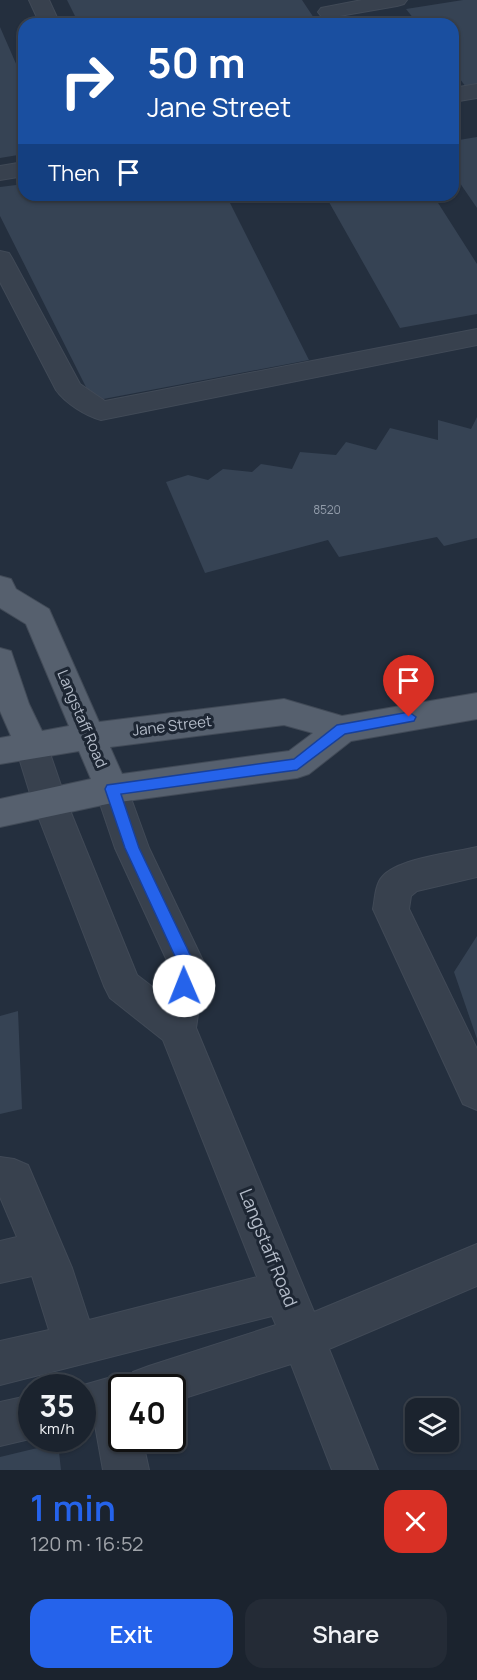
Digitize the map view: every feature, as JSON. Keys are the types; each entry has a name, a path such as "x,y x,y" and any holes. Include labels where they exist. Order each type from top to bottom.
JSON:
{"main road":[{"name":"Langstaff Road","path":"1,596 38,617 112,789"},
{"name":"Langstaff Road","path":"0,660 13,704 16,748"},
{"name":"Jane Street","path":"16,748 89,736 284,712 342,729 477,706"},
{"name":"Jane Street","path":"0,813 112,789 297,764 342,729"}],"street":[{"path":"39,0 47,18"},
{"path":"328,12 397,0"},
{"path":"459,94 477,91"},
{"path":"0,173 18,170"},
{"path":"0,258 70,390 101,411 477,338"},
{"name":"Langstaff Road","path":"16,748 50,803 123,986 177,1028 304,1338 355,1470"},
{"name":"Langstaff Road","path":"112,789 132,848 187,965 177,1028"},
{"path":"477,862 408,878 394,888 391,909 477,1091"},
{"path":"0,1177 14,1179 44,1253 75,1345"},
{"path":"0,1262 44,1253"},
{"path":"186,1375 304,1338 477,1265"},
{"path":"0,1363 285,1291"},
{"path":"0,1424 18,1420"},
{"path":"124,1452 126,1470"}],"building":[{"path":"67,0 302,0 314,18 76,18"},
{"path":"477,0 477,86 466,87 459,78 459,18 413,18 406,9"},
{"path":"0,27 18,68 18,155 0,158"},
{"path":"477,137 477,208 459,182 459,140"},
{"path":"18,185 18,201 229,201 309,360 93,401 0,216 0,187"},
{"path":"328,201 437,201 477,264 477,314 400,328"},
{"path":"477,417 477,538 444,546 437,537 339,557 328,540 205,573 166,482 188,475 208,480 223,469 252,472 261,464 292,469 300,452 336,455 346,442 376,450 390,428 438,440 438,420 471,429"},
{"path":"477,936 477,1039 454,972"},
{"path":"18,1011 22,1109 0,1114 0,1016"},
{"path":"21,1452 59,1452 61,1470 0,1470 0,1457"}],"route":[{"path":"184,986 187,965 132,848 112,789 297,764 342,729 409,717"}]}
